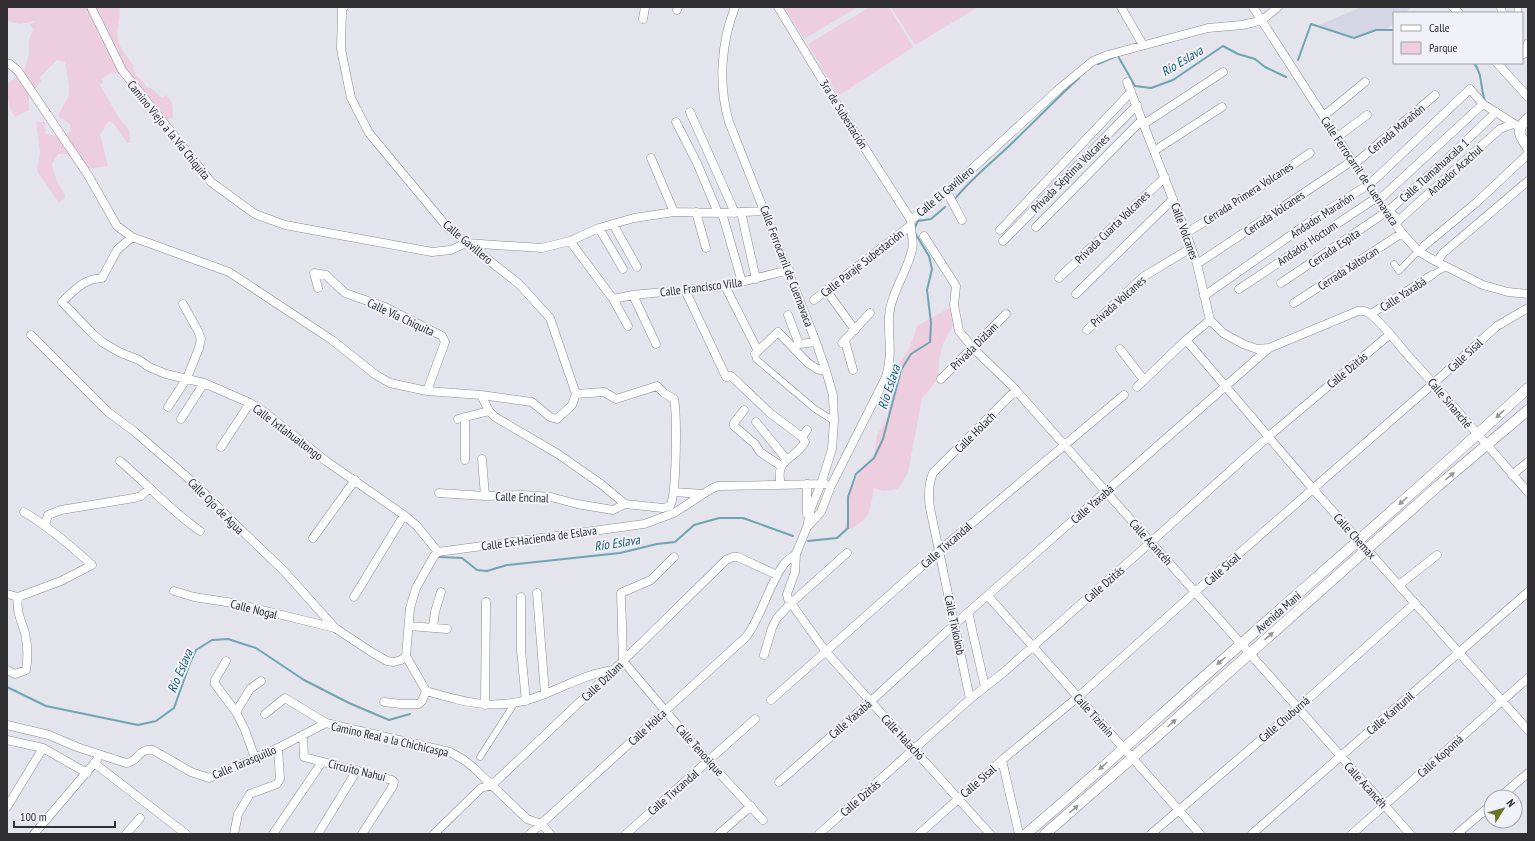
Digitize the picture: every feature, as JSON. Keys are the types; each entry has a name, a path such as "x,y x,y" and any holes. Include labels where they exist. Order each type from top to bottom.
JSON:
{"street":[{"name":"Camino Viejo a la Vía Chiquita","path":"91,7 126,76 212,182 255,214 285,225 432,252 452,250 466,243"},
{"name":"Calle Gavillero","path":"344,7 342,8 341,49 351,98 369,133 448,228 520,284 550,318 576,394"},
{"path":"643,19 645,7"},
{"name":"Calle Ferrocarril de Cuernavaca","path":"735,7 726,37 722,68 724,101 729,122 789,270 816,342 833,396 834,421 832,449 821,484 811,508 808,527"},
{"name":"3ra de Subestación","path":"778,7 910,223"},
{"path":"1121,7 1143,45"},
{"name":"Calle Ferrocarril de Cuernavaca","path":"1253,7 1264,18 1340,135 1354,162"},
{"name":"Calle Ferrocarril de Cuernavaca","path":"1259,7 1264,18 1354,162 1402,232 1437,262 1473,281 1492,289 1528,294"},
{"path":"1264,18 1278,7"},
{"name":"Calle El Gavillero","path":"808,527 821,512 831,486 890,367 891,356 889,316 892,303 912,249 914,238 910,223 947,192 1060,88 1093,61 1108,55 1208,28 1242,25 1264,18"},
{"path":"1525,56 1528,43"},
{"path":"7,64 10,64 18,71 88,175 117,226 132,237 229,272 332,340 376,375 390,383 427,391 481,395 532,402 550,418 557,419 572,405 576,394 604,392 616,400 657,386 664,393 674,399 676,456 672,503 667,508 625,504 601,484 558,454 495,417 489,411 481,395"},
{"path":"1499,64 1528,97"},
{"path":"1036,227 1143,122 1223,72"},
{"name":"Calle Volcanes","path":"1127,82 1165,177 1197,264 1210,320"},
{"path":"1326,114 1365,82"},
{"name":"Andador Marañón","path":"1204,296 1314,219 1369,184 1470,89 1483,104"},
{"path":"1000,230 1131,92"},
{"name":"Cerrada Marañón","path":"1354,162 1435,95"},
{"path":"1483,104 1517,125 1519,135 1528,148"},
{"name":"Andador Hoctum","path":"1239,289 1378,198 1483,104"},
{"name":"Privada Séptima Volcanes","path":"1003,240 1137,105"},
{"path":"1154,151 1222,107"},
{"path":"690,112 738,212 756,278"},
{"name":"Calle Tlamahuacala 1","path":"1387,211 1441,165 1496,112"},
{"path":"1340,135 1367,115"},
{"path":"1517,125 1528,118"},
{"path":"676,122 720,213 742,282"},
{"name":"Andador Acachul","path":"1399,220 1500,129 1517,125"},
{"name":"Cerrada Primera Volcanes","path":"1186,233 1242,199 1310,153"},
{"path":"1394,264 1399,271 1421,248 1477,202 1528,154"},
{"path":"651,158 674,212"},
{"name":"Cerrada Volcanes","path":"1197,264 1354,162"},
{"name":"Privada Cuarta Volcanes","path":"1059,278 1165,177"},
{"path":"1437,262 1443,253 1528,182"},
{"path":"947,192 962,220"},
{"path":"1076,294 1173,199"},
{"path":"466,243 542,248 570,241 599,228 634,218 674,212 720,213 765,211"},
{"name":"Calle Ferrocarril de Cuernavaca","path":"1387,211 1399,220"},
{"name":"Cerrada Espita","path":"1282,283 1387,211"},
{"path":"696,212 706,248"},
{"name":"Calle Paraje Subestación","path":"814,300 910,223"},
{"path":"612,224 636,267"},
{"path":"599,228 623,269"},
{"name":"Cerrada Xaltocan","path":"1294,303 1402,232"},
{"name":"Calle Acancéh","path":"924,236 956,286 954,305 959,331 973,348 1016,390 1410,834"},
{"name":"Calle Ixtlahualtongo","path":"132,237 118,250 102,278 92,278 62,302 92,333 114,349 131,358 139,360 149,367 166,374 204,383 250,403 274,419 326,461 404,515 417,526 438,552"},
{"path":"570,241 613,299 628,326"},
{"name":"Privada Volcanes","path":"1086,330 1143,277 1191,248"},
{"path":"1432,275 1446,267"},
{"name":"Calle Francisco Villa","path":"613,299 632,295 725,286 789,270"},
{"name":"Calle Vía Chiquita","path":"318,288 314,273 326,275 345,293 385,307 442,336 445,342 427,391"},
{"name":"Calle Yaxabá","path":"779,782 870,702 968,612 1269,348 1358,311 1365,311 1371,314 1432,275"},
{"path":"725,286 756,353 756,358 815,409 834,421"},
{"path":"685,290 726,377 731,376 770,413 804,433 804,444 781,466 779,475 781,485"},
{"path":"826,290 855,330"},
{"path":"632,295 656,344"},
{"path":"168,406 187,378 201,339 183,304"},
{"name":"Calle Sisal","path":"919,834 1002,760 1078,697 1195,592 1434,383 1496,326 1528,308"},
{"path":"853,370 843,342 870,313"},
{"name":"Privada Dizlam","path":"941,379 1006,314"},
{"name":"Calle Sinanché","path":"1371,314 1434,383 1486,446 1528,492"},
{"path":"788,315 799,344 816,342"},
{"path":"1137,387 1186,340 1210,320 1223,333 1242,344 1257,349 1269,348"},
{"path":"756,353 776,333 780,333 808,363 817,369 826,371"},
{"name":"Calle Ojo de Agua","path":"31,335 108,412 135,432 195,484 284,571 334,628 387,661 394,662 401,660 406,656"},
{"name":"Calle Dzitás","path":"818,834 915,750 970,699 1033,646 1151,542 1269,436 1390,335"},
{"name":"Calle Chemax","path":"1186,340 1313,489 1528,730"},
{"path":"1120,349 1144,380"},
{"path":"181,419 204,383"},
{"name":"Avenida Maní","path":"1026,834 1360,541 1528,388"},
{"name":"Calle Holach","path":"934,473 1016,390"},
{"name":"Calle Tixcandal","path":"771,700 939,551 1064,444 1124,395"},
{"path":"222,447 250,403"},
{"path":"744,410 734,423 734,426 753,442 760,452 781,466"},
{"name":"Avenida Maní","path":"1045,834 1249,653 1368,550 1438,486 1528,410"},
{"path":"465,460 462,418 489,411"},
{"path":"756,422 787,460"},
{"path":"482,459 485,496"},
{"path":"120,461 189,524 200,531"},
{"path":"1512,474 1528,462"},
{"name":"Calle Tixkokob","path":"934,473 930,481 928,494 930,508 970,699"},
{"path":"313,538 355,480"},
{"path":"790,604 788,594 795,572 796,554 808,527 807,484"},
{"name":"Calle Ex-Hacienda de Eslava","path":"438,552 644,524 674,513 718,486 821,484 831,486"},
{"path":"45,525 48,516 60,510 134,498 141,496 150,488"},
{"path":"674,492 703,494"},
{"name":"Calle Encinal","path":"439,493 485,496 522,495 550,497 577,504 613,510 625,504"},
{"path":"7,594 18,597 61,581 92,565 45,525 24,512"},
{"path":"354,597 404,515"},
{"path":"438,552 434,556 416,588 410,608 406,656 426,691 459,701 485,705 514,704 545,694 600,671 614,670"},
{"path":"764,655 772,628 777,618 790,604 847,553"},
{"path":"777,575 785,562 796,554"},
{"path":"1400,585 1437,555"},
{"path":"623,661 621,593 651,580 674,557"},
{"name":"Calle Dzilam","path":"434,834 481,788 492,785 614,670 726,560 732,557 745,559 777,575"},
{"name":"Calle Holca","path":"530,834 746,637 752,629 757,615 777,575"},
{"name":"Calle Nogal","path":"174,591 194,597 233,603 334,628"},
{"path":"433,627 435,612 441,592"},
{"name":"Calle Kantunil","path":"1252,834 1528,592"},
{"path":"537,593 545,694"},
{"name":"Calle Tizimín","path":"988,596 1200,834"},
{"path":"7,670 15,674 26,670 28,657 25,634 16,606 18,597"},
{"path":"521,597 521,650 526,701"},
{"path":"485,705 486,602"},
{"name":"Calle Chuburná","path":"1152,834 1298,708 1415,603"},
{"name":"Calle Halachó","path":"790,604 826,652 990,834"},
{"path":"968,612 985,687"},
{"path":"409,626 447,629"},
{"path":"226,661 214,680 215,684 236,712 245,730 255,758"},
{"name":"Calle Tenosique","path":"623,661 708,761 763,820"},
{"name":"Calle Kopomá","path":"1352,834 1528,678"},
{"path":"236,712 250,689 261,681"},
{"path":"384,702 419,704 422,701 426,691"},
{"name":"Camino Real a la Chichicaspa","path":"265,714 285,698 326,723 450,752 464,760 527,819 542,824"},
{"path":"480,757 514,704"},
{"name":"Calle Tixcandal","path":"626,834 755,719"},
{"name":"Calle Tarasquillo","path":"7,725 49,735 77,747 129,763 135,760 143,751 147,749 153,750 191,772 209,778 278,748 326,723"},
{"name":"Circuito Nahuí","path":"303,735 304,757 357,770 392,780 394,782 393,786 362,834"},
{"path":"7,740 43,748 87,773"},
{"path":"7,806 43,748"},
{"path":"234,834 238,814 250,794 278,784 280,779 278,748"},
{"path":"34,834 94,763 105,756"},
{"path":"1002,760 1019,834"},
{"path":"273,834 322,762"},
{"path":"94,763 186,834"},
{"path":"318,834 357,770"},
{"path":"1509,789 1528,773"},
{"path":"719,834 751,806"},
{"path":"1457,834 1483,812"},
{"path":"126,834 140,818"},
{"path":"542,824 550,834"}],"shaded area":[{"path":"1357,7 1411,7 1406,12 1393,12 1393,24 1387,29 1376,30 1355,37 1317,26 1357,9"}],"green space":[{"path":"7,7 119,7 120,15 117,35 120,47 133,66 136,75 143,81 146,87 152,89 162,98 166,95 172,103 173,117 168,120 163,120 150,104 137,81 112,72 101,79 103,82 100,85 119,118 129,130 130,143 127,143 114,124 109,121 100,134 108,166 85,169 72,154 58,154 52,164 57,182 65,195 64,199 59,203 37,171 40,152 36,122 45,122 45,133 49,135 62,137 71,131 70,124 58,116 69,95 69,85 65,62 57,60 40,77 41,81 29,96 29,110 15,117 8,101 7,84 24,72 29,54 29,40 33,29 30,25 35,21 19,24 7,21"},
{"path":"784,7 858,7 804,39"},
{"path":"870,7 889,7 913,47 838,96 808,44"},
{"path":"891,7 978,7 915,45"},
{"path":"951,307 956,322 942,346 938,379 922,398 908,473 898,489 883,491 874,488 871,505 867,516 859,524 844,532 848,517 848,497 862,468 874,458 877,435 888,417 889,383 895,370 910,347 917,326"}],"waterway":[{"name":"Río Eslava","path":"1298,60 1311,24 1354,38 1376,30 1393,30"},
{"name":"Río Eslava","path":"1118,56 1135,86 1151,88 1173,80 1223,46 1238,54 1255,59 1265,67 1286,77"},
{"name":"Río Eslava","path":"1098,64 1114,57"},
{"name":"Río Eslava","path":"1475,64 1479,72 1485,101"},
{"name":"Río Eslava","path":"954,200 973,179 1079,78"},
{"name":"Río Eslava","path":"914,229 918,221 931,219 945,207"},
{"name":"Río Eslava","path":"808,541 837,538 848,528 848,497 856,474 874,458 883,439 901,370 911,354 930,342 931,323 927,290 932,269 929,256 915,233"},
{"name":"Río Eslava","path":"439,557 462,558 477,570 487,571 507,565 620,553 657,544 675,542 694,525 719,518 743,518 793,536"},
{"name":"Río Eslava","path":"7,687 46,706 138,725 156,721 174,708 196,650 212,640 228,639 256,648 304,680 349,703 389,720 410,714"}]}
